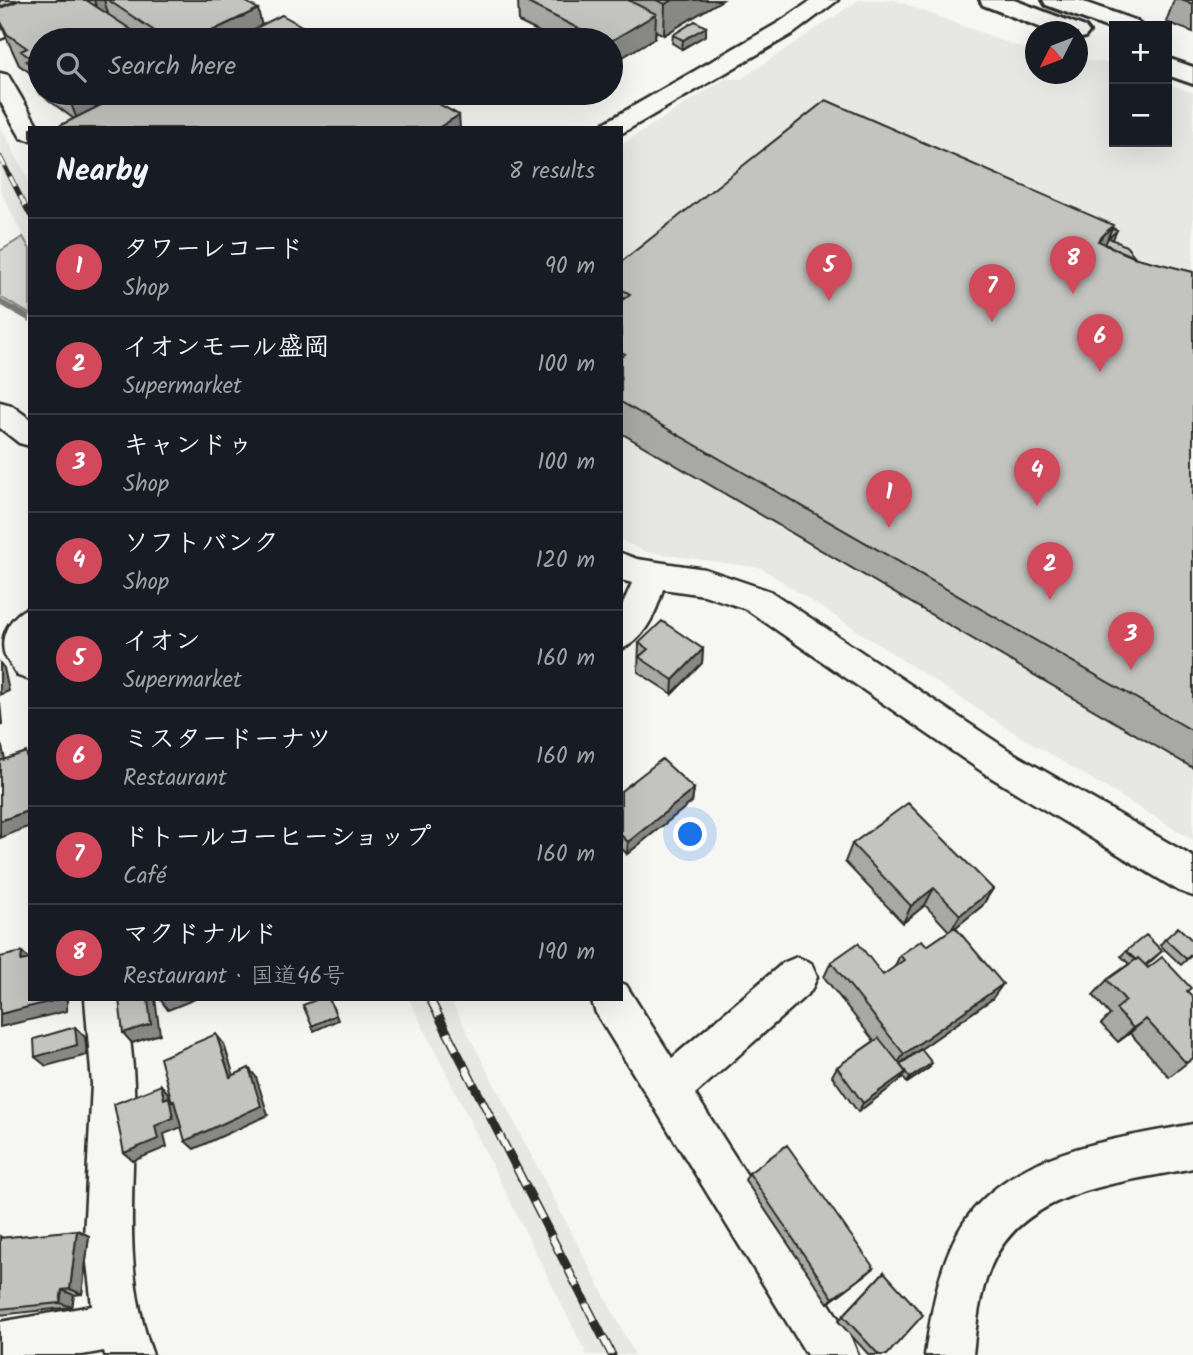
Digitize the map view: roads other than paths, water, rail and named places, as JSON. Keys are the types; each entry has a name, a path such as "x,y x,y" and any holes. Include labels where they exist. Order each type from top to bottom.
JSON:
{"highway":[{"path":"992,0 1048,21"},
{"path":"1055,0 1114,21"},
{"path":"1088,36 1109,44"},
{"path":"1172,42 1193,50"},
{"path":"1172,68 1193,76"}],"street":[{"path":"0,32 79,0"},
{"path":"616,126 786,28 827,0"},
{"path":"591,126 716,49 761,16"},
{"path":"0,80 28,129"},
{"path":"0,414 28,434"},
{"path":"623,632 642,605 636,570 705,582 758,600 1000,764 1193,878"},
{"path":"28,624 24,630 20,651 28,663"},
{"path":"668,1089 797,977"},
{"path":"0,1346 124,1340 107,1237 113,1084 105,1001"},
{"path":"612,1001 834,1355"},
{"path":"949,1355 967,1268 987,1228 1010,1204 1038,1185 1086,1170 1193,1146"}],"waterway":[{"path":"0,302 28,318"}],"railway":[{"path":"0,157 28,211"},
{"path":"431,1001 612,1355"}],"place":[{"name":"マクドナルド","path":"1073,294"},
{"name":"イオン","path":"829,301"},
{"name":"ドトールコーヒーショップ","path":"992,322"},
{"name":"ミスタードーナツ","path":"1100,372"},
{"name":"ソフトバンク","path":"1037,506"},
{"name":"タワーレコード","path":"889,528"},
{"name":"イオンモール盛岡","path":"1050,600"},
{"name":"キャンドゥ","path":"1131,670"}]}
